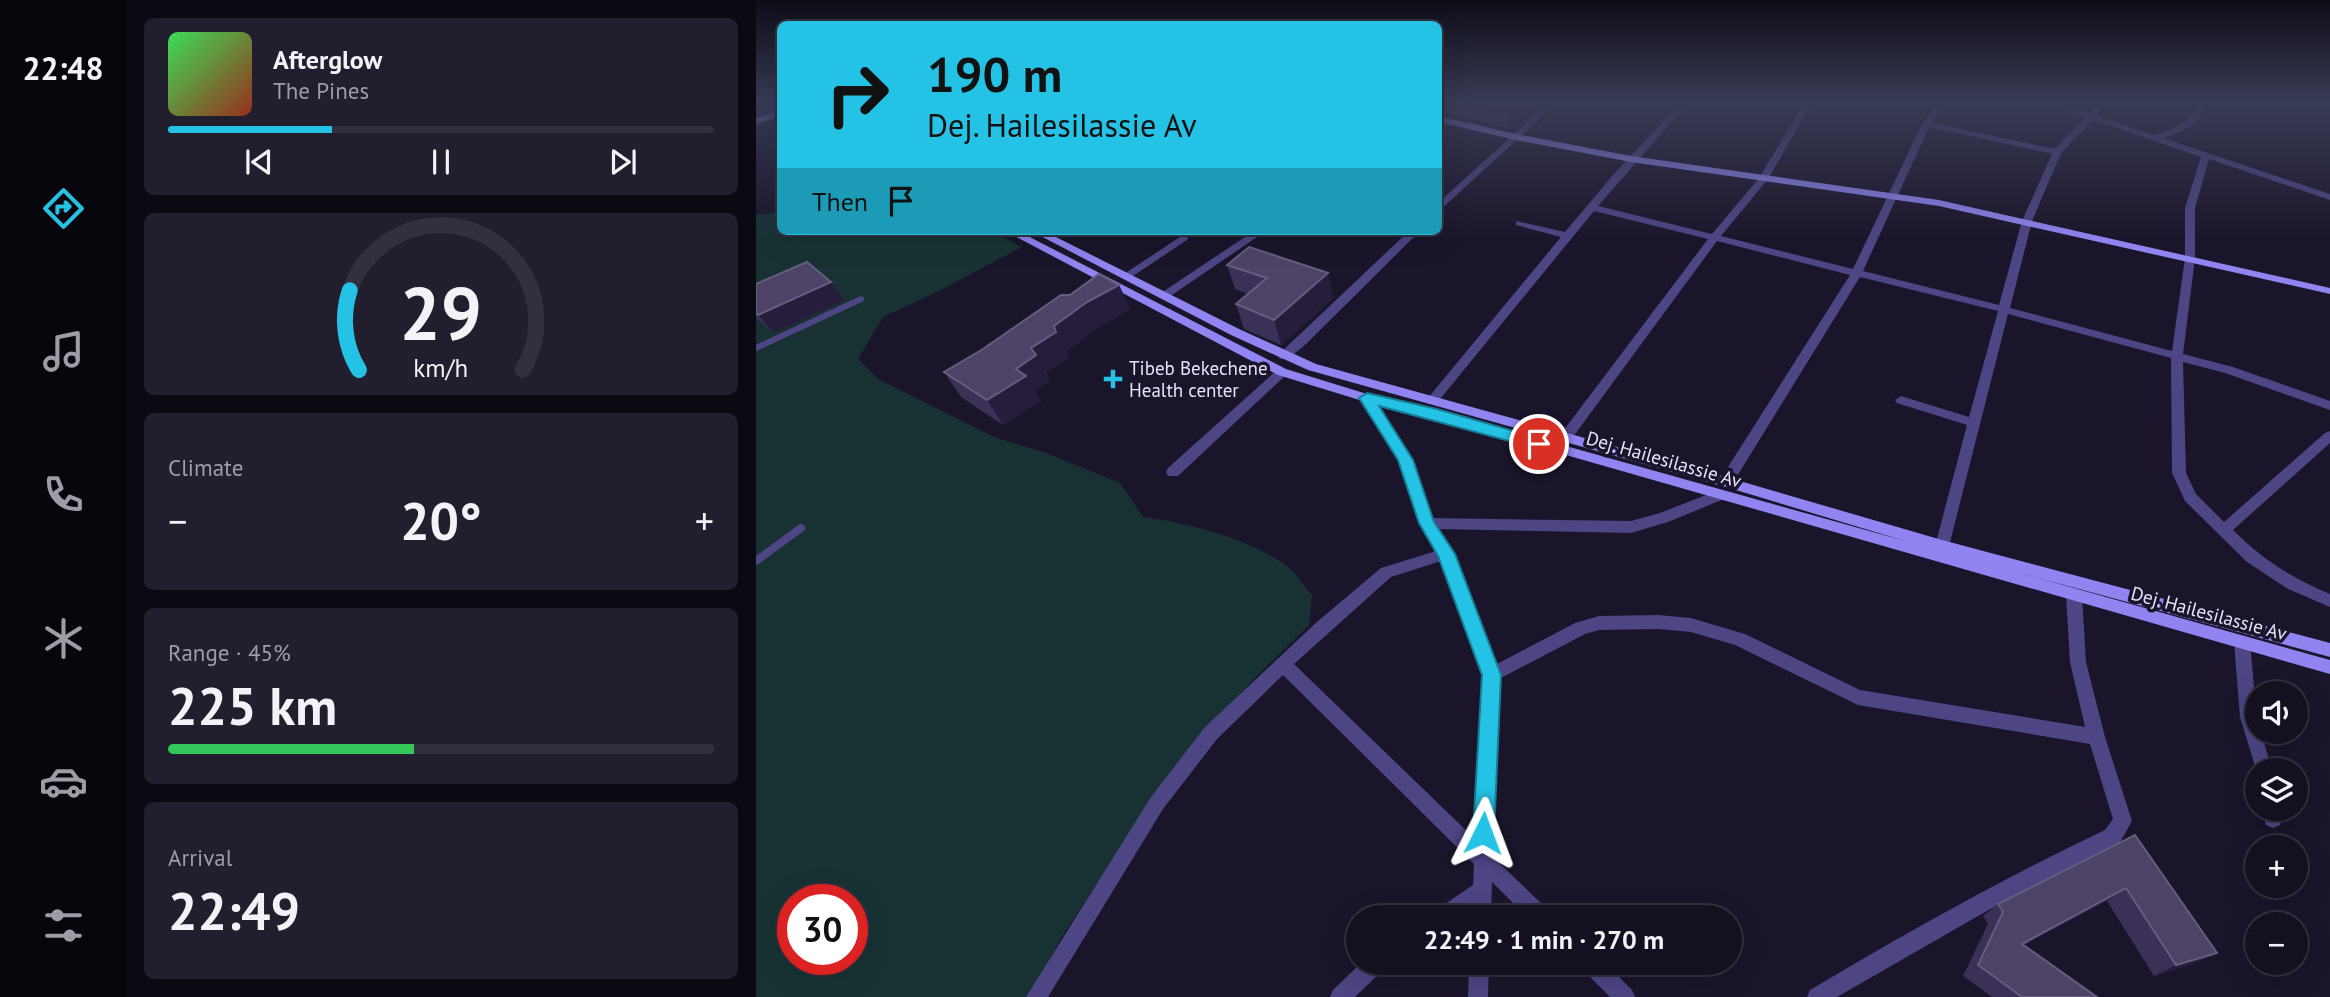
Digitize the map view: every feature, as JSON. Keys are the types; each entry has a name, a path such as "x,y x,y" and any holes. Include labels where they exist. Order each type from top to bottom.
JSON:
{"main road":[{"path":"1576,149 1763,179 1939,202 2330,291"},
{"name":"Dej. Hailesilassie Av","path":"1018,235 1282,372 1367,398 1723,489 2074,596 2330,667"},
{"path":"1044,235 1284,356 1312,367 1565,438 1723,489 2330,650"}],"street":[{"path":"1442,205 1504,149"},
{"path":"1432,401 1641,149"},
{"path":"1565,438 1714,238 1763,179 1781,149"},
{"path":"1427,523 1631,527 1663,518 1723,489 1856,274 1914,149"},
{"path":"2041,149 2057,152"},
{"path":"1942,546 2027,221 2060,149"},
{"path":"2192,149 2330,197"},
{"path":"2206,153 2190,208 2190,258 2177,357 2179,473 2190,497 2252,558 2275,575 2330,601"},
{"path":"1591,207 2002,310 2255,377 2330,405"},
{"path":"1520,223 1568,236"},
{"path":"1165,295 1255,235"},
{"path":"1284,356 1411,235"},
{"path":"1126,276 1183,238"},
{"path":"1173,472 1282,372"},
{"path":"1367,398 1406,460 1427,523 1446,554 1491,675 1482,859 1482,905"},
{"path":"1901,400 1975,423"},
{"path":"2223,531 2330,436"},
{"path":"1037,997 1157,803 1211,733 1386,572 1446,554"},
{"path":"1817,997 1920,936 2049,867 2112,837 2123,821 2096,737 2078,662 2074,596"},
{"path":"1491,675 1581,628 1599,623 1658,622 1691,625 1739,639 1858,697 2096,737"},
{"path":"2242,642 2249,717 2260,758"},
{"path":"1284,665 1529,905"},
{"path":"1461,905 1483,890"},
{"path":"1340,997 1363,975"},
{"path":"1478,997 1479,975"},
{"path":"1602,975 1625,997"}],"lane":[{"path":"756,348 861,299"},
{"path":"756,561 801,528"}],"green space":[{"path":"777,212 777,235 999,235 1022,247 883,317 858,359 878,379 994,437 1046,453 1120,483 1143,517 1215,532 1250,545 1287,566 1312,595 1309,625 1255,678 1173,768 1063,935 1029,997 756,997 756,215"}],"building":[{"path":"1249,247 1328,273 1274,320 1236,304 1267,278 1227,265"},
{"path":"807,262 831,282 758,315 756,284"},
{"path":"1099,274 1119,285 1087,302 1054,326 1056,332 1031,348 1036,355 1016,369 1026,376 987,400 944,372 983,349 1061,295 1070,295"},
{"path":"2135,835 2217,953 2176,965 2126,888 2022,944 2097,997 2022,997 1978,965 2003,912 1998,904"}],"place":[{"name":"Tibeb Bekechene Health center","path":"1113,379"}],"route":[{"path":"1483,833 1491,675 1446,554 1427,523 1406,460 1367,398 1437,414 1539,444"}]}
